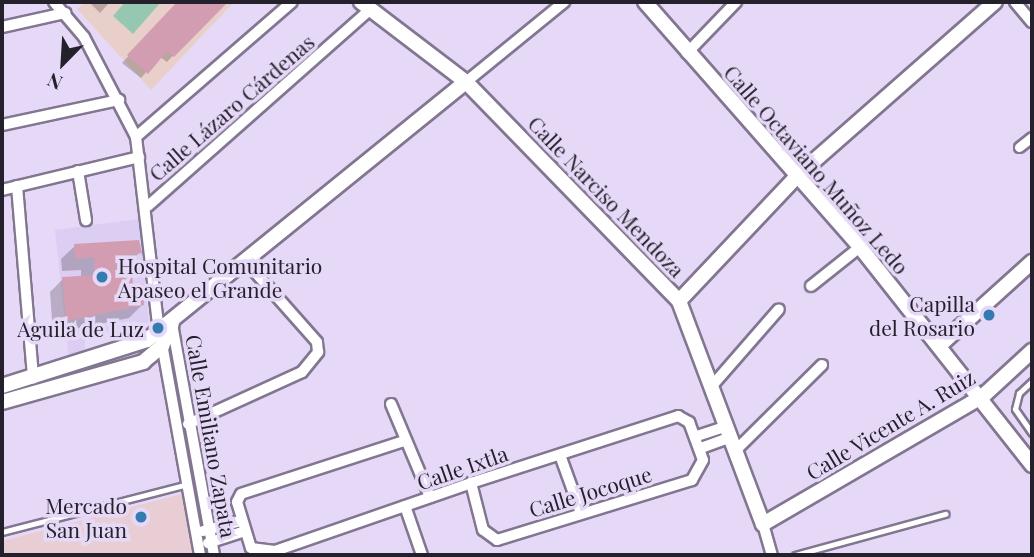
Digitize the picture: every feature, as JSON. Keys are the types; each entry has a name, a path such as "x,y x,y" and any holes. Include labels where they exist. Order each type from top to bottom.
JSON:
{"street":[{"path":"54,2 65,13 119,100 136,137 148,206 157,316 165,334"},
{"path":"136,137 292,2"},
{"path":"2,402 133,366 165,334 247,263 564,2"},
{"name":"Calle Octaviano Muñoz Ledo","path":"645,2 860,247 983,396 1032,466"},
{"path":"687,53 736,2"},
{"path":"679,301 798,175 995,2"},
{"path":"1016,2 1032,22"},
{"name":"Calle Narciso Mendoza","path":"366,5 466,82 679,301 763,524 772,555"},
{"name":"Calle Lázaro Cárdenas","path":"148,206 366,5"},
{"path":"2,27 65,13"},
{"path":"2,125 119,100"},
{"path":"1019,147 1032,136"},
{"path":"2,190 138,157"},
{"path":"78,171 86,220"},
{"path":"17,186 33,378"},
{"path":"811,286 860,247"},
{"path":"940,345 1032,262"},
{"path":"188,424 302,372 318,352 317,342 247,263"},
{"path":"711,387 779,309"},
{"path":"2,386 103,359 165,334"},
{"name":"Calle Emiliano Zapata","path":"165,334 188,424 214,555"},
{"name":"Calle Emiliano Zapata","path":"165,334 184,485 199,550"},
{"name":"Calle Vicente A. Ruiz","path":"763,524 983,396 1032,351"},
{"path":"731,438 697,436 701,448 731,438 822,365"},
{"path":"391,404 404,441 430,497"},
{"name":"Calle Ixtla","path":"243,526 254,551 276,553 471,483 684,416 697,436"},
{"path":"243,526 237,502 245,492 404,441"},
{"name":"Calle Jocoque","path":"471,483 488,539 581,513 700,472 701,448"},
{"path":"560,455 581,513"},
{"path":"405,506 422,555"},
{"path":"196,533 243,526"},
{"path":"199,550 243,526"}],"lane":[{"path":"1032,381 1019,393 1015,409 1032,433"},
{"path":"2,532 184,485"},
{"path":"795,555 944,514"}],"shaded area":[{"path":"85,2 234,2 151,90 77,9"},
{"name":"Hospital Comunitario Apaseo el Grande","path":"139,219 149,324 85,337 85,355 69,359 55,230"},
{"name":"Mercado San Juan","path":"185,493 197,555 2,555 2,541"}],"green space":[{"path":"125,2 161,2 133,34 113,16"}],"building":[{"path":"177,2 228,2 174,57 167,51 148,74 127,55"},
{"path":"139,240 142,253 130,255 133,285 143,284 144,305 66,321 62,277 95,275 94,257 75,259 74,244"}],"place":[{"name":"Hospital Comunitario Apaseo el Grande","path":"102,277"},
{"name":"Capilla del Rosario","path":"989,315"},
{"name":"Aguila de Luz","path":"158,328"},
{"name":"Mercado San Juan","path":"141,517"}]}
